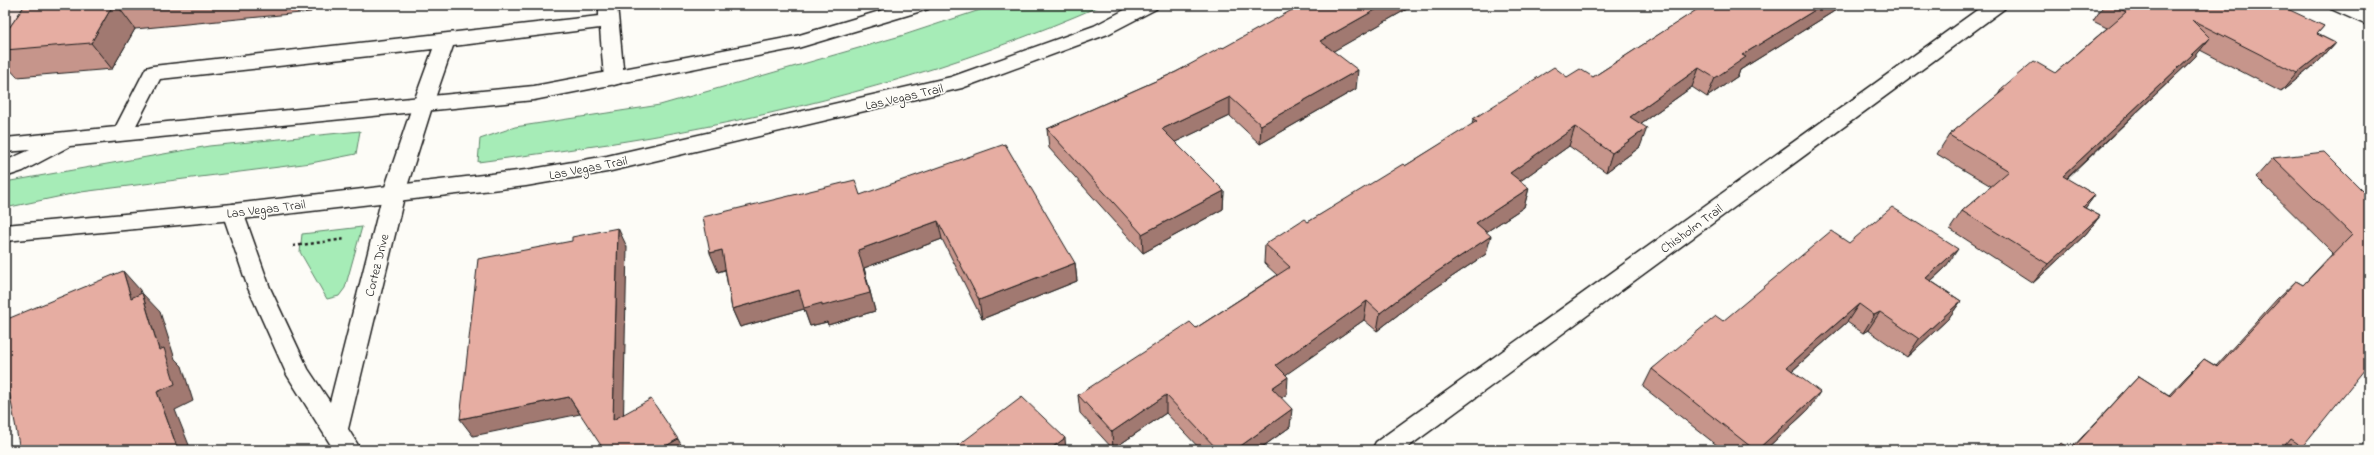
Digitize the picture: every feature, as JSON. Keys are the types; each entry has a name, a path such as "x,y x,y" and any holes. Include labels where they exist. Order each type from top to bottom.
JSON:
{"main road":[{"path":"5,145 123,132 534,93 798,42 921,5"},
{"name":"Las Vegas Trail","path":"5,233 233,212 526,178 607,164 955,83 1101,30 1149,5"},
{"name":"Chisholm Trail","path":"1385,450 1997,5"},
{"path":"2338,5 2369,20"},
{"path":"123,132 153,74 445,41 609,13 614,78"},
{"name":"Cortez Drive","path":"336,429 394,193 445,41"},
{"path":"5,169 16,166 71,138"},
{"path":"233,212 260,288 299,375 336,429 348,450"}],"path":[{"path":"293,246 354,238"}],"shaded area":[{"path":"5,5 40,5 5,62"}],"green space":[{"path":"995,5 1102,5 1048,28 993,48 937,67 824,100 767,114 651,137 478,162 480,139 515,127 660,105 904,35"},
{"path":"360,131 356,154 311,163 81,192 5,208 5,182 209,146"},
{"path":"362,227 345,288 339,296 327,299 300,252 302,234"}],"building":[{"path":"25,5 113,5 91,43 5,50 5,34"},
{"path":"1301,5 1384,5 1320,41 1358,70 1261,125 1230,97 1162,129 1224,191 1142,234 1047,129 1176,72"},
{"path":"1704,5 1823,5 1742,55 1746,57 1715,78 1699,68 1630,117 1647,128 1612,153 1575,127 1510,173 1529,188 1476,223 1491,236 1417,285 1380,313 1367,301 1276,365 1288,377 1272,388 1292,409 1235,450 1218,450 1166,395 1112,432 1078,395 1190,322 1196,328 1290,267 1265,244 1304,219 1308,222 1403,164 1405,166 1477,121 1473,119 1554,67 1567,77 1580,69 1593,77"},
{"path":"2112,5 2262,5 2266,7 2268,5 2279,5 2324,26 2317,34 2335,43 2297,73 2192,20 2210,38 2063,176 2095,195 2083,207 2100,216 2048,264 1962,211 2009,171 1949,135 2005,89 2002,88 2034,61 2055,73 2126,12"},
{"path":"1005,144 1075,263 979,300 938,221 858,250 870,293 822,306 822,303 804,308 799,290 732,309 722,250 710,253 703,217 855,180 860,195"},
{"path":"2324,152 2369,197 2369,364 2302,447 2290,439 2281,450 2071,450 2139,376 2170,396 2204,359 2217,367 2296,281 2303,285 2352,235 2273,158"},
{"path":"1892,207 1958,249 1926,278 1961,301 1919,339 1880,312 1874,315 1859,304 1787,367 1820,392 1757,450 1755,450 1652,369 1716,316 1723,321 1831,231 1849,243"},
{"path":"618,228 613,420 651,399 678,439 659,450 604,450 569,397 460,419 478,259 572,241 572,237"},
{"path":"123,271 131,298 142,293 159,350 164,348 175,384 157,392 178,450 20,450 5,369 5,320"},
{"path":"1022,397 1065,438 1049,450 952,450"},
{"path":"2061,443 2070,450 2054,450"}]}
